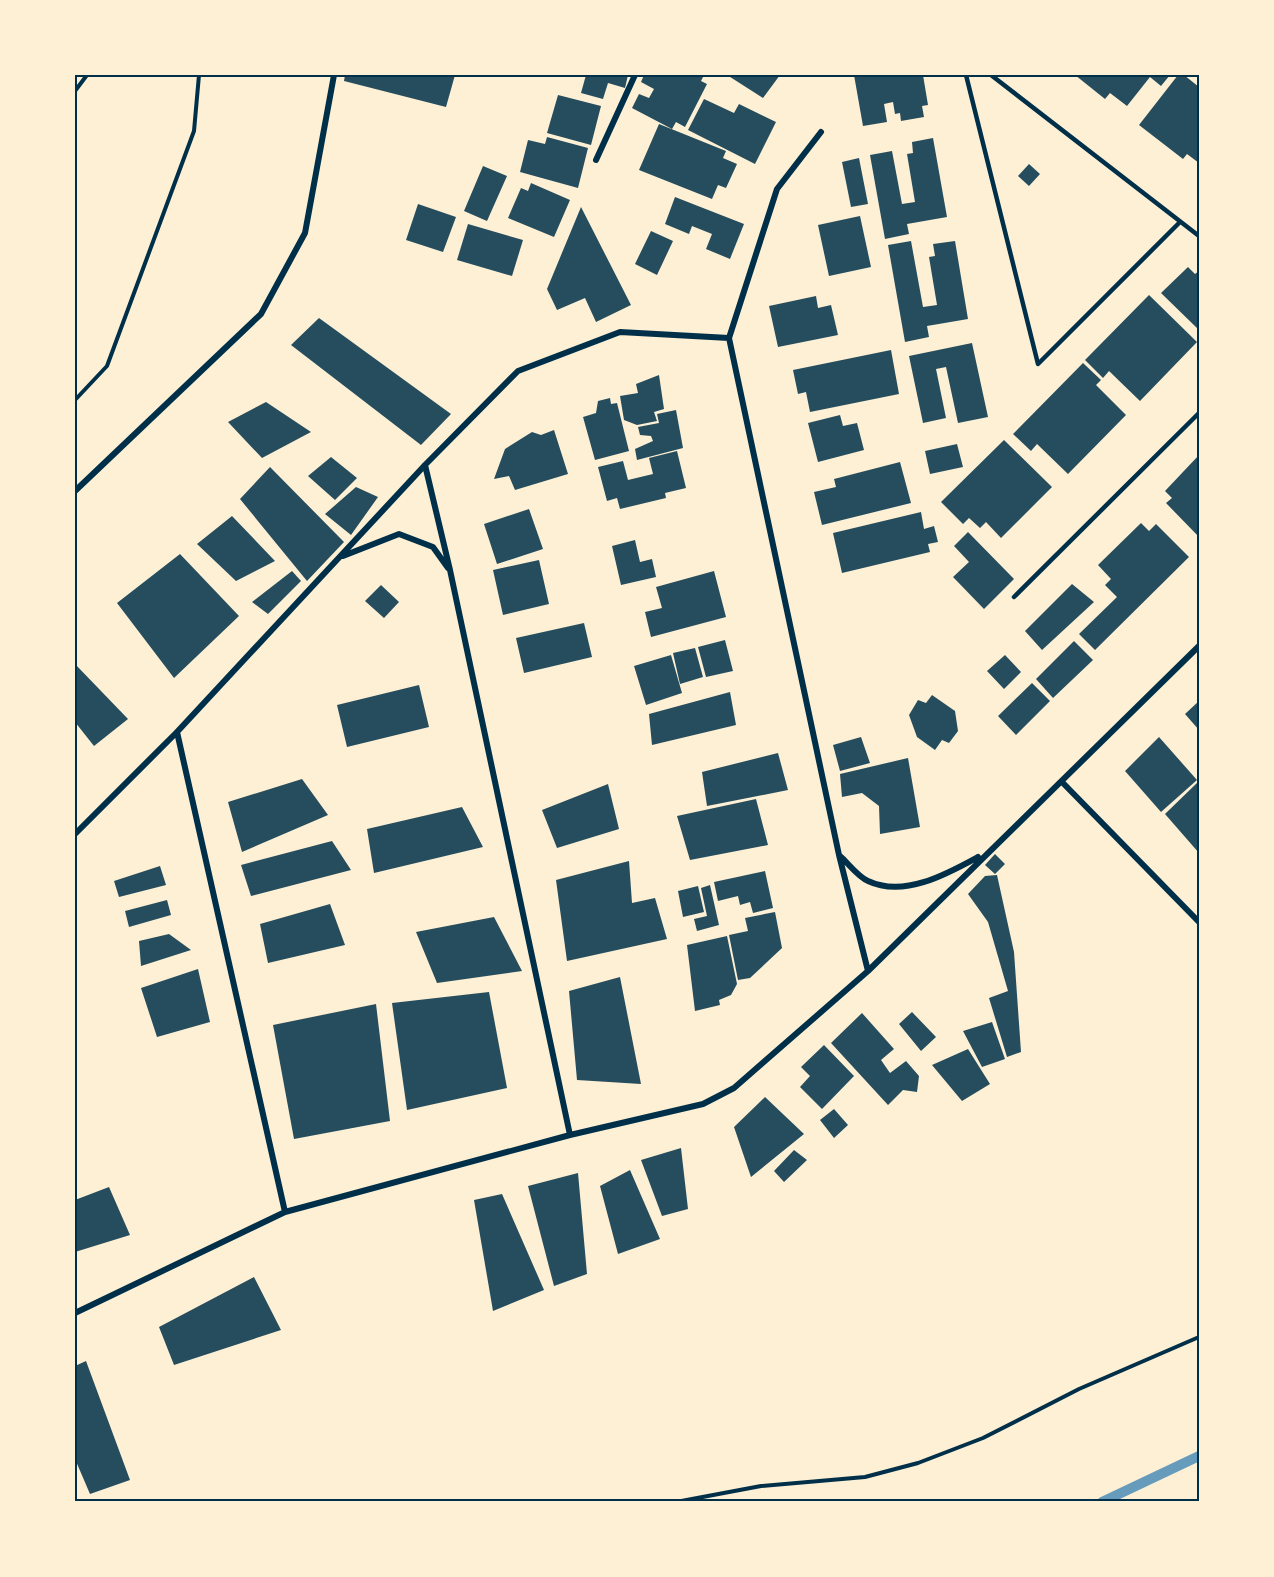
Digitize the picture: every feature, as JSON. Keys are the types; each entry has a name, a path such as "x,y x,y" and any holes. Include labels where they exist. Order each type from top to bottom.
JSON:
{"street":[{"path":"75,491 261,314 305,234 334,75"},
{"path":"596,160 635,75"},
{"path":"821,132 777,189 729,338 839,855 868,971"},
{"path":"75,834 177,732 425,465 518,371 620,332 729,338"},
{"path":"425,465 450,570 570,1135"},
{"path":"340,557 399,534 433,547 450,570"},
{"path":"75,1313 285,1212 570,1135 703,1104 734,1088 868,971 984,854 1062,782 1199,646"},
{"path":"177,732 285,1212"},
{"path":"1062,782 1199,922"},
{"path":"839,855 866,881 890,887 938,879 984,854"}],"lane":[{"path":"966,75 1038,364 1180,222"},
{"path":"991,75 1199,236"},
{"path":"1014,597 1199,413"}],"path":[{"path":"75,91 87,75"},
{"path":"75,400 107,366 194,131 199,75"},
{"path":"676,1502 761,1486 865,1477 918,1463 983,1438 1079,1389 1199,1337"}],"building":[{"path":"345,75 455,75 446,107 344,81"},
{"path":"586,75 628,75 625,88 608,83 603,99 581,93"},
{"path":"644,75 704,75 701,81 707,84 685,127 676,122 672,129 632,108 639,94 649,98 654,89 641,82"},
{"path":"727,75 780,75 763,98"},
{"path":"854,75 923,75 928,105 922,106 924,117 901,121 900,113 895,114 893,102 884,104 887,122 863,126"},
{"path":"1075,75 1170,75 1161,86 1150,77 1127,106 1110,93 1105,99"},
{"path":"1178,75 1184,75 1199,87 1199,163 1187,154 1183,159 1139,125"},
{"path":"558,95 601,106 591,145 547,133"},
{"path":"704,99 734,113 739,104 776,122 755,164 688,130"},
{"path":"659,124 726,151 723,158 737,164 726,188 718,185 712,199 639,170"},
{"path":"547,137 588,148 578,188 520,172 528,140 545,144"},
{"path":"933,138 947,217 907,224 909,234 885,239 870,155 892,151 902,204 915,202 907,154 913,153 912,142"},
{"path":"859,158 868,204 851,207 842,162"},
{"path":"1029,164 1040,174 1029,186 1018,176"},
{"path":"483,166 507,176 487,221 464,211"},
{"path":"531,183 570,200 554,237 508,218 521,188 528,191"},
{"path":"675,197 744,224 730,259 706,249 712,234 692,226 689,234 665,224"},
{"path":"418,204 456,217 443,252 406,240"},
{"path":"581,207 631,305 596,322 585,298 557,310 547,289"},
{"path":"860,216 871,267 829,276 818,225"},
{"path":"468,224 523,240 512,276 457,260"},
{"path":"651,231 673,241 657,275 635,264"},
{"path":"911,241 923,307 937,305 929,257 935,256 933,244 955,241 968,319 927,326 929,337 905,342 888,245"},
{"path":"1188,267 1195,274 1199,271 1199,330 1161,293"},
{"path":"1149,295 1197,342 1140,401 1109,371 1103,378 1085,360"},
{"path":"816,296 818,308 831,305 838,335 778,347 769,306"},
{"path":"319,318 451,414 421,445 291,345"},
{"path":"972,343 988,417 958,423 946,367 936,369 946,418 923,423 909,356"},
{"path":"891,350 899,394 810,412 806,392 798,394 793,370"},
{"path":"1083,363 1101,380 1096,385 1126,415 1068,474 1037,444 1031,451 1013,434"},
{"path":"659,375 664,409 654,412 657,421 637,425 624,420 620,396 638,393 636,384"},
{"path":"610,398 611,404 617,403 629,451 595,460 583,417 596,413 598,401"},
{"path":"266,402 311,432 262,458 228,422"},
{"path":"676,410 683,448 637,460 635,449 653,441 651,436 640,435 638,427 659,423 657,414"},
{"path":"840,415 843,426 857,423 864,450 818,462 808,423"},
{"path":"554,430 568,474 515,490 509,476 494,479 505,449 532,432 541,435"},
{"path":"1004,440 1052,487 1001,538 986,522 980,528 969,518 963,524 941,502"},
{"path":"957,444 963,467 930,474 925,451"},
{"path":"677,451 686,488 665,493 666,498 620,509 617,498 607,501 598,467 623,461 628,480 653,474 649,458"},
{"path":"1199,455 1199,537 1166,503 1172,498 1165,491"},
{"path":"331,457 357,478 335,500 308,476"},
{"path":"900,462 911,503 822,525 814,492 836,487 834,479"},
{"path":"270,467 344,542 307,581 240,499"},
{"path":"356,487 378,497 351,535 325,514"},
{"path":"529,509 543,549 497,564 484,524"},
{"path":"921,512 924,529 934,526 938,542 928,544 930,552 842,573 833,533"},
{"path":"232,516 275,561 236,581 197,544"},
{"path":"1141,523 1149,531 1156,524 1189,557 1095,650 1079,634 1117,597 1105,585 1111,579 1098,565"},
{"path":"968,532 1014,579 984,609 953,577 969,562 954,546"},
{"path":"635,540 640,562 652,559 656,577 621,585 612,546"},
{"path":"180,554 239,616 174,678 117,603"},
{"path":"539,560 549,604 503,615 493,570"},
{"path":"292,571 301,581 268,614 252,602"},
{"path":"714,571 726,617 651,637 645,612 662,608 656,587"},
{"path":"1072,584 1094,602 1042,650 1025,631"},
{"path":"381,585 399,602 384,618 365,601"},
{"path":"584,623 592,657 524,673 516,638"},
{"path":"725,640 733,671 706,677 698,647"},
{"path":"1074,641 1093,660 1053,698 1036,679"},
{"path":"695,648 703,677 680,684 673,653"},
{"path":"671,655 682,693 646,705 634,666"},
{"path":"1005,655 1021,672 1004,689 987,671"},
{"path":"75,664 128,719 94,746 75,722"},
{"path":"1032,683 1050,701 1016,735 998,716"},
{"path":"419,685 429,727 347,747 337,705"},
{"path":"730,692 736,725 652,745 649,714"},
{"path":"932,695 955,711 958,731 949,743 942,740 935,750 917,737 909,715 918,700 926,703"},
{"path":"1199,701 1199,730 1185,714"},
{"path":"861,737 870,763 840,771 833,745"},
{"path":"1159,737 1197,780 1161,812 1125,771"},
{"path":"778,753 788,790 707,806 702,772"},
{"path":"908,758 920,827 880,834 879,806 862,793 842,797 840,774"},
{"path":"302,779 328,815 242,852 228,802"},
{"path":"1199,781 1199,853 1165,814"},
{"path":"608,784 619,829 557,848 542,810"},
{"path":"756,799 768,845 690,860 677,816"},
{"path":"462,807 483,847 374,873 367,829"},
{"path":"332,841 351,870 251,896 241,865"},
{"path":"995,854 1005,864 995,874 985,865"},
{"path":"629,861 632,903 655,898 667,939 567,961 556,880"},
{"path":"160,866 166,885 119,897 114,881"},
{"path":"765,871 773,908 753,913 750,902 740,905 738,896 718,901 714,882"},
{"path":"997,875 1014,952 1021,1052 1007,1057 989,998 1008,991 988,922 968,894 985,876"},
{"path":"710,885 719,925 697,931 694,919 707,916 701,888"},
{"path":"698,886 704,912 683,917 678,891"},
{"path":"167,900 171,915 129,927 125,911"},
{"path":"330,904 345,945 268,963 260,924"},
{"path":"775,912 782,948 750,978 738,980 729,935 748,931 745,918"},
{"path":"494,917 522,971 437,983 416,932"},
{"path":"169,934 191,950 141,966 139,941"},
{"path":"727,936 737,984 731,995 719,1000 720,1005 695,1011 687,945"},
{"path":"198,969 210,1022 157,1037 141,988"},
{"path":"620,977 641,1084 577,1080 569,991"},
{"path":"489,992 507,1088 407,1110 392,1003"},
{"path":"376,1004 390,1121 294,1139 273,1025"},
{"path":"912,1012 936,1037 921,1051 899,1024"},
{"path":"862,1013 894,1049 881,1060 890,1073 906,1061 919,1076 917,1092 903,1090 888,1105 831,1043"},
{"path":"992,1022 1005,1059 982,1067 963,1031"},
{"path":"824,1045 854,1076 822,1109 800,1087 810,1076 801,1067"},
{"path":"968,1049 990,1084 962,1101 932,1065"},
{"path":"765,1097 804,1134 751,1177 734,1127"},
{"path":"834,1109 848,1125 834,1138 820,1120"},
{"path":"681,1148 688,1209 662,1216 641,1160"},
{"path":"794,1150 807,1160 784,1182 774,1171"},
{"path":"630,1170 660,1239 618,1254 600,1186"},
{"path":"578,1173 587,1274 554,1286 528,1186"},
{"path":"109,1187 130,1235 75,1252 75,1200"},
{"path":"502,1194 544,1290 493,1311 474,1200"},
{"path":"254,1277 281,1330 174,1365 159,1327"},
{"path":"86,1361 130,1480 90,1494 75,1459 75,1366"}],"waterway":[{"path":"1102,1502 1199,1456"}]}
